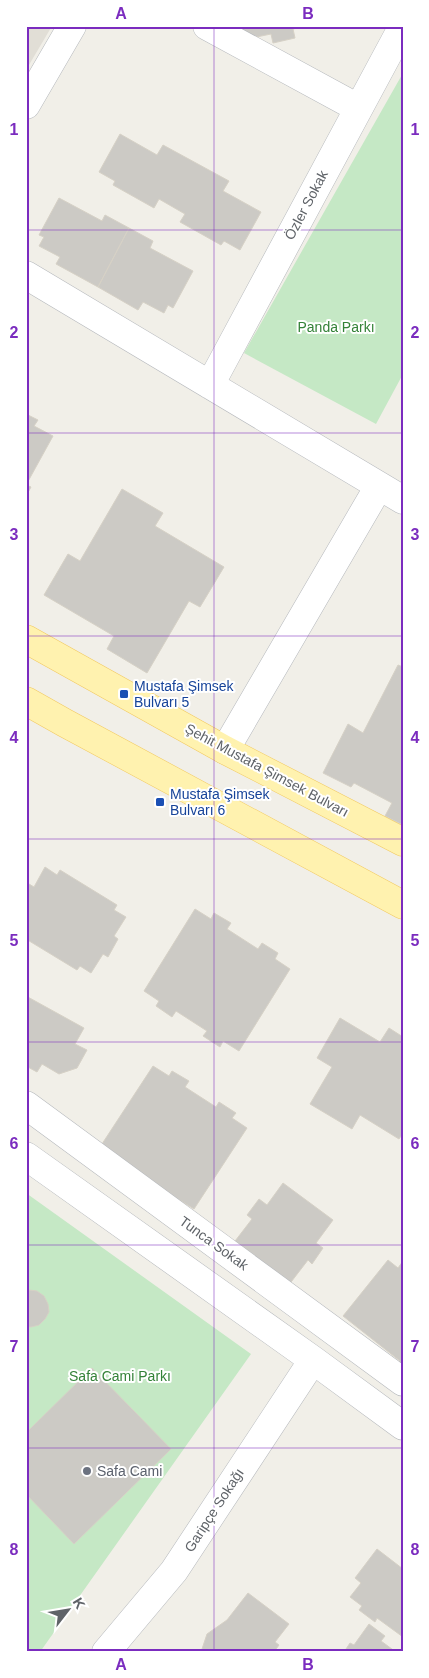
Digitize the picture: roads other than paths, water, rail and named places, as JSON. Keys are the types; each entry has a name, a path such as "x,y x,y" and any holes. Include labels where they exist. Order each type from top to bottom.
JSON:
{"main road":[{"name":"Şehit Mustafa Şimsek Bulvarı","path":"26,639 225,750 403,842"},
{"path":"26,701 403,905"}],"street":[{"path":"26,104 72,26"},
{"path":"207,26 358,108"},
{"name":"Özler Sokak","path":"210,385 403,26"},
{"path":"26,275 403,500"},
{"path":"225,750 379,486"},
{"name":"Tunca Sokak","path":"26,1105 403,1382"},
{"path":"26,1156 403,1426"},
{"name":"Garipçe Sokağı","path":"106,1652 174,1571 313,1360"}],"place":[{"name":"Mustafa Şimsek Bulvarı 5","path":"124,694"},
{"name":"Mustafa Şimsek Bulvarı 6","path":"160,802"},
{"name":"Safa Cami","path":"87,1471"}],"park label":[{"name":"Panda Parkı","path":"336,327"},
{"name":"Safa Cami Parkı","path":"120,1376"}]}
